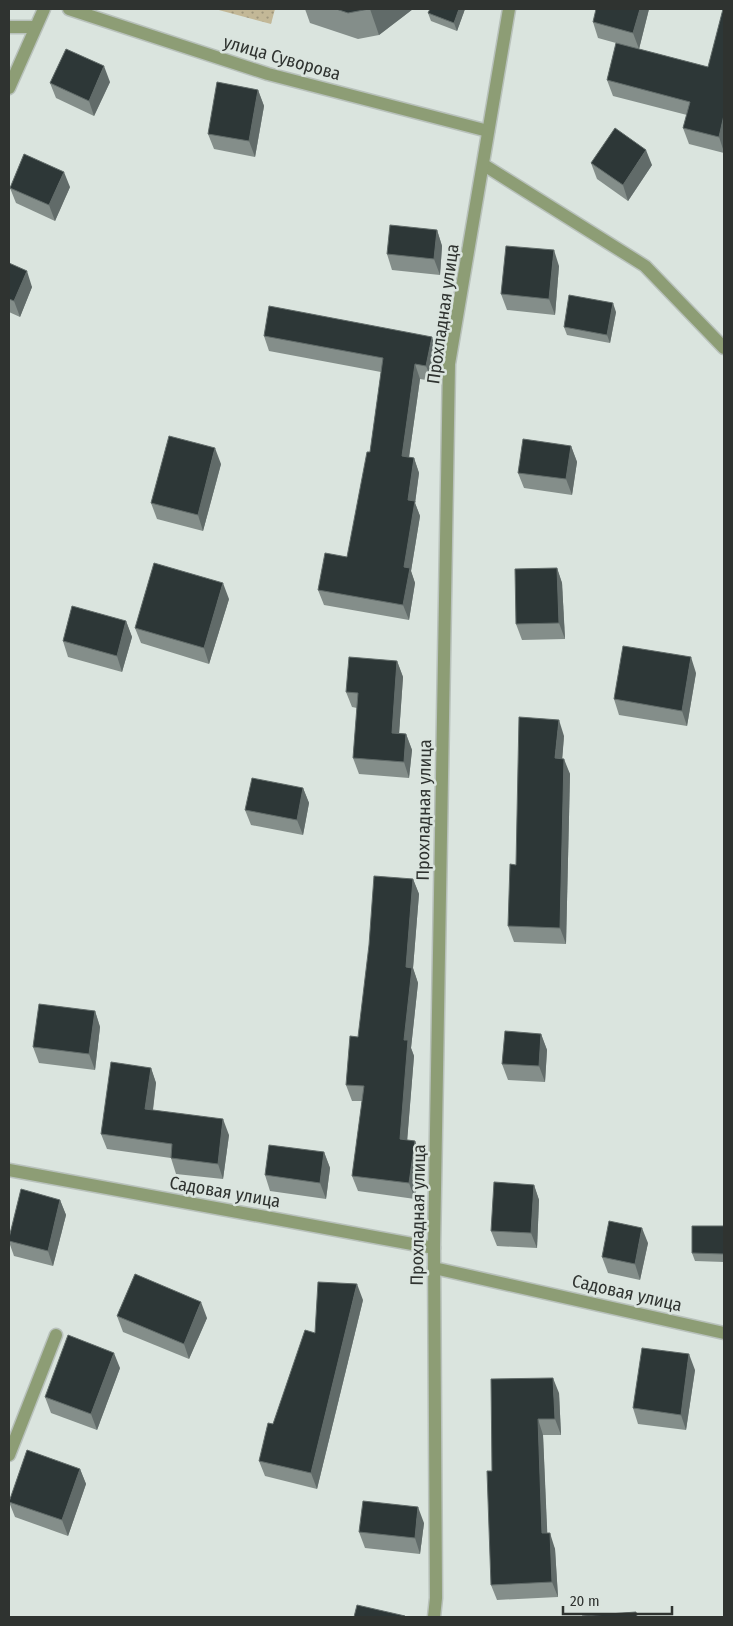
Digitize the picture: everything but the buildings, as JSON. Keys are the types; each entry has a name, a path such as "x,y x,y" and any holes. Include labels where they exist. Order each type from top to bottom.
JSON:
{"street":[{"path":"9,88 44,9"},
{"name":"улица Суворова","path":"69,9 268,74 488,131"},
{"name":"Прохладная улица","path":"434,1617 436,1598 434,1248 449,364 509,9"},
{"path":"9,27 35,27"},
{"path":"484,165 644,266 724,348"},
{"name":"Садовая улица","path":"9,1170 434,1248"},
{"name":"Садовая улица","path":"434,1268 724,1332"},
{"path":"9,1455 56,1336"}],"shaded area":[{"path":"215,9 275,9 271,24"}]}
